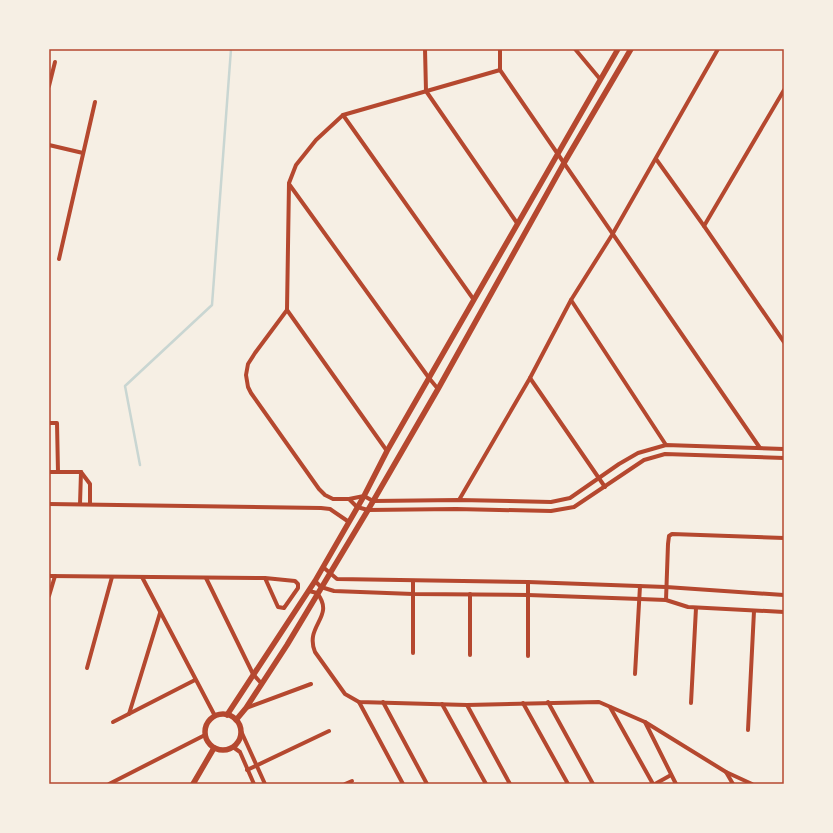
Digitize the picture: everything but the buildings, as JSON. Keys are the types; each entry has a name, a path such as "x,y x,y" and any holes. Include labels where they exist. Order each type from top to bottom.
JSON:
{"street":[{"path":"425,49 426,91 518,223"},
{"path":"500,49 500,70 558,153 612,235 686,339 760,448"},
{"path":"575,49 600,79"},
{"path":"227,715 315,581 364,496 387,451 618,49"},
{"path":"236,720 246,708 287,645 368,510 564,163 631,49"},
{"path":"459,500 530,378 571,300 612,235 718,49"},
{"path":"49,86 55,62"},
{"path":"500,70 343,115 316,140 296,165 289,183 287,310 251,358 246,375 251,393 322,492 333,498 349,499 364,496 373,501 459,500 551,502 570,498 638,453 666,445 784,449"},
{"path":"704,226 784,90"},
{"path":"59,259 95,102"},
{"path":"343,115 474,300"},
{"path":"49,145 83,153"},
{"path":"656,159 784,342"},
{"path":"289,183 429,378 438,388"},
{"path":"571,300 666,445"},
{"path":"287,310 387,451"},
{"path":"530,378 605,487"},
{"path":"49,423 58,423 58,472"},
{"path":"349,499 357,507 368,510 456,509 551,511 574,506 644,460 665,454 784,458"},
{"path":"49,472 81,472"},
{"path":"80,504 81,472"},
{"path":"81,472 90,484 90,504"},
{"path":"49,504 321,508 330,509 349,522"},
{"path":"666,600 668,541 672,534 784,538"},
{"path":"323,567 337,579 528,582 640,586 784,595"},
{"path":"49,576 265,578 293,580 298,584 298,588 286,606 282,608 278,606 265,578"},
{"path":"49,596 54,576"},
{"path":"87,668 112,577"},
{"path":"142,577 215,716"},
{"path":"206,578 253,674 261,683"},
{"path":"315,581 324,605 323,612 312,634 312,645 315,652 344,694 359,702 467,705 599,702 645,722 726,772 752,784"},
{"path":"413,581 414,654"},
{"path":"528,582 528,656"},
{"path":"635,674 640,586"},
{"path":"309,590 413,594 528,594 666,600 696,608 784,612"},
{"path":"470,594 470,655"},
{"path":"691,703 696,608"},
{"path":"748,730 754,611"},
{"path":"129,714 160,613"},
{"path":"113,722 195,680"},
{"path":"246,708 311,684"},
{"path":"359,702 403,784"},
{"path":"383,702 427,784"},
{"path":"548,702 593,784"},
{"path":"524,703 568,784"},
{"path":"442,704 486,784"},
{"path":"467,705 510,784"},
{"path":"610,707 654,784 671,775"},
{"path":"241,731 239,740 233,748 224,750 214,748 210,745 205,735 207,724 215,716 221,714 227,715 236,720 239,725 265,784"},
{"path":"645,722 676,784"},
{"path":"247,770 329,731"},
{"path":"108,784 205,735"},
{"path":"193,784 198,781 214,748"},
{"path":"233,748 240,752 254,784"},
{"path":"726,772 733,784"},
{"path":"345,784 352,781"}],"waterway":[{"path":"140,465 125,386 212,305 231,49"}]}
